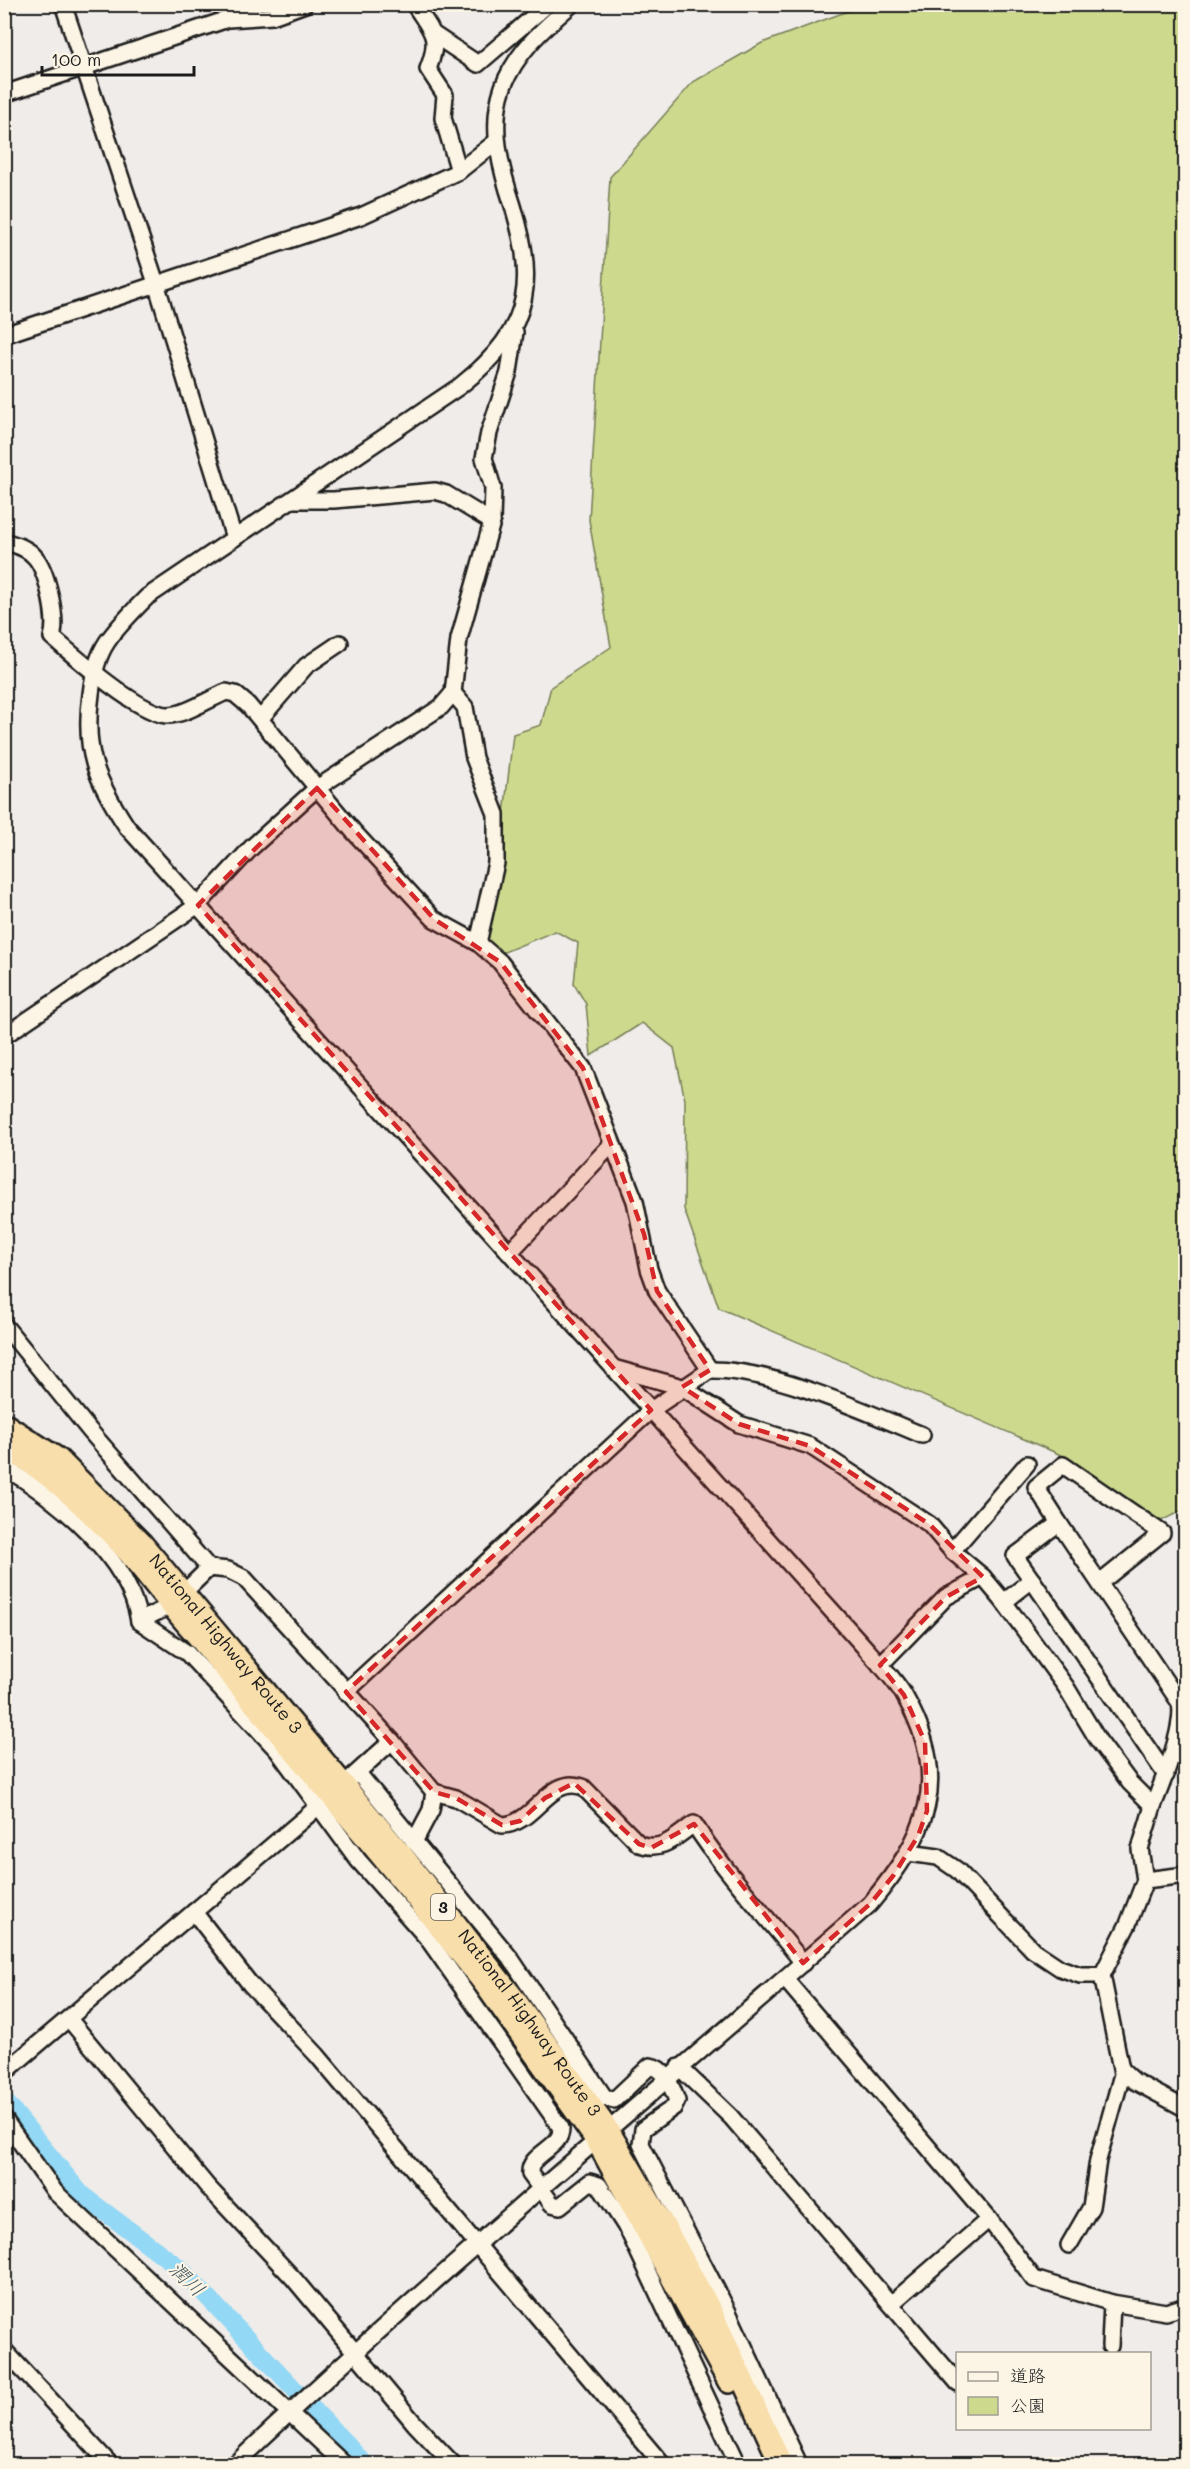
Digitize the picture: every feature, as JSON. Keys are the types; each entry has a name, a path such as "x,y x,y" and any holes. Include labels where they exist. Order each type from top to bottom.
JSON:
{"highway":[{"name":"National Highway Route 3","path":"4,1424 58,1459 96,1495 142,1544 176,1600"},
{"name":"National Highway Route 3","path":"4,1446 67,1490 176,1600 338,1790 460,1928 603,2135 712,2313 781,2464"},
{"name":"National Highway Route 3","path":"603,2135 738,2399 765,2464"}],"street":[{"path":"63,4 156,283 234,538"},
{"path":"221,4 233,18"},
{"path":"4,94 233,18 272,16 305,4"},
{"path":"414,4 433,34 436,50 428,69 445,95 443,118 459,171"},
{"path":"433,34 478,64 548,4"},
{"path":"4,1036 198,905 252,847 317,788 441,706 453,693 459,639 492,522 493,488 484,459 489,434 509,372 516,326 525,297 525,255 497,141 499,105 503,87 512,69 544,28 572,4"},
{"path":"4,334 361,216 459,171 497,141"},
{"path":"235,2464 354,2353 540,2187 870,1904 909,1853 927,1811 928,1758 925,1742 904,1695 880,1665 127,827 96,774 89,752 87,729 93,672 106,643 147,597 467,381 495,356 516,326"},
{"path":"292,500 334,500 435,491 446,494 492,522"},
{"path":"4,541 25,548 35,556 40,565 56,626 52,637 93,672 145,707 165,715 177,714 226,692 235,694 260,719 317,788 434,919 478,943 500,962 583,1068 635,1201 649,1269 657,1291 710,1370"},
{"path":"260,719 306,666 340,643"},
{"path":"453,693 465,706 474,758 496,814 496,863 478,943"},
{"path":"509,1253 612,1144"},
{"path":"4,1326 90,1431 209,1568 228,1570 244,1578 392,1741 434,1792 456,1798 502,1825 510,1825 520,1821 545,1798 566,1784 574,1783 583,1787 639,1844 651,1848 658,1848 694,1824 727,1872 768,1917 803,1963"},
{"path":"612,1367 682,1387 739,1425 810,1446 929,1524 952,1551 983,1577 1004,1602 1066,1687 1098,1740 1130,1784 1153,1806"},
{"path":"346,1692 651,1410 710,1370 735,1370 811,1392 922,1435"},
{"path":"952,1551 1026,1464"},
{"path":"1069,2245 1091,2207 1098,2160 1123,2072 1102,1975 1128,1924 1145,1880 1140,1850 1153,1806 1166,1775 1181,1715 1180,1703 1036,1488 1063,1465 1162,1533 1101,1582"},
{"path":"4,1467 56,1504 92,1537 129,1590 139,1621 187,1653 278,1751 414,1842 453,1885 511,1959 605,2098 614,2100 651,2066 656,2067 667,2078 677,2101 674,2107 643,2129 641,2144 727,2310 799,2464"},
{"path":"1059,1523 1016,1556 1166,1775"},
{"path":"139,1621 176,1600 209,1568"},
{"path":"880,1665 946,1597 983,1577"},
{"path":"1004,1602 1032,1580"},
{"path":"4,2073 338,1790 392,1741"},
{"path":"338,1790 358,1860 428,1939 561,2128 558,2139 529,2168 530,2174 552,2204 560,2206 590,2182 599,2185 628,2230 738,2464"},
{"path":"414,1842 431,1810 434,1792"},
{"path":"909,1853 938,1857 957,1870 1033,1950 1060,1968 1080,1976 1102,1975"},
{"path":"1145,1880 1185,1875"},
{"path":"194,1912 249,1984 317,2055 475,2246 662,2464"},
{"path":"785,1978 988,2219 1034,2279 1112,2302 1166,2312 1185,2306"},
{"path":"69,2019 149,2118 294,2279 354,2353 453,2464"},
{"path":"679,2067 731,2117 956,2382"},
{"path":"1123,2072 1134,2081 1185,2109"},
{"path":"4,2119 55,2192 291,2411 344,2464"},
{"path":"891,2304 988,2219"},
{"path":"1110,2346 1112,2302"},
{"path":"4,2350 110,2464"}],"highlighted area":[{"path":"317,788 434,919 500,962 583,1068 644,1234 657,1291 710,1370 682,1387 739,1424 810,1446 929,1524 983,1577 946,1597 880,1665 904,1695 925,1742 927,1811 918,1836 893,1876 870,1904 803,1963 694,1824 651,1848 639,1844 574,1783 545,1798 520,1821 502,1825 456,1798 434,1792 346,1692 651,1410 198,905"}],"green space":[{"path":"864,5 1185,5 1185,1509 1161,1521 1068,1458 719,1308 684,1209 685,1100 674,1048 642,1023 591,1056 586,1004 574,984 578,943 555,931 502,953 486,940 498,868 513,734 541,725 551,687 611,647 589,520 610,177 693,82 762,43"}],"waterway":[{"name":"潤川","path":"4,2100 82,2195 180,2268 365,2464"}]}
